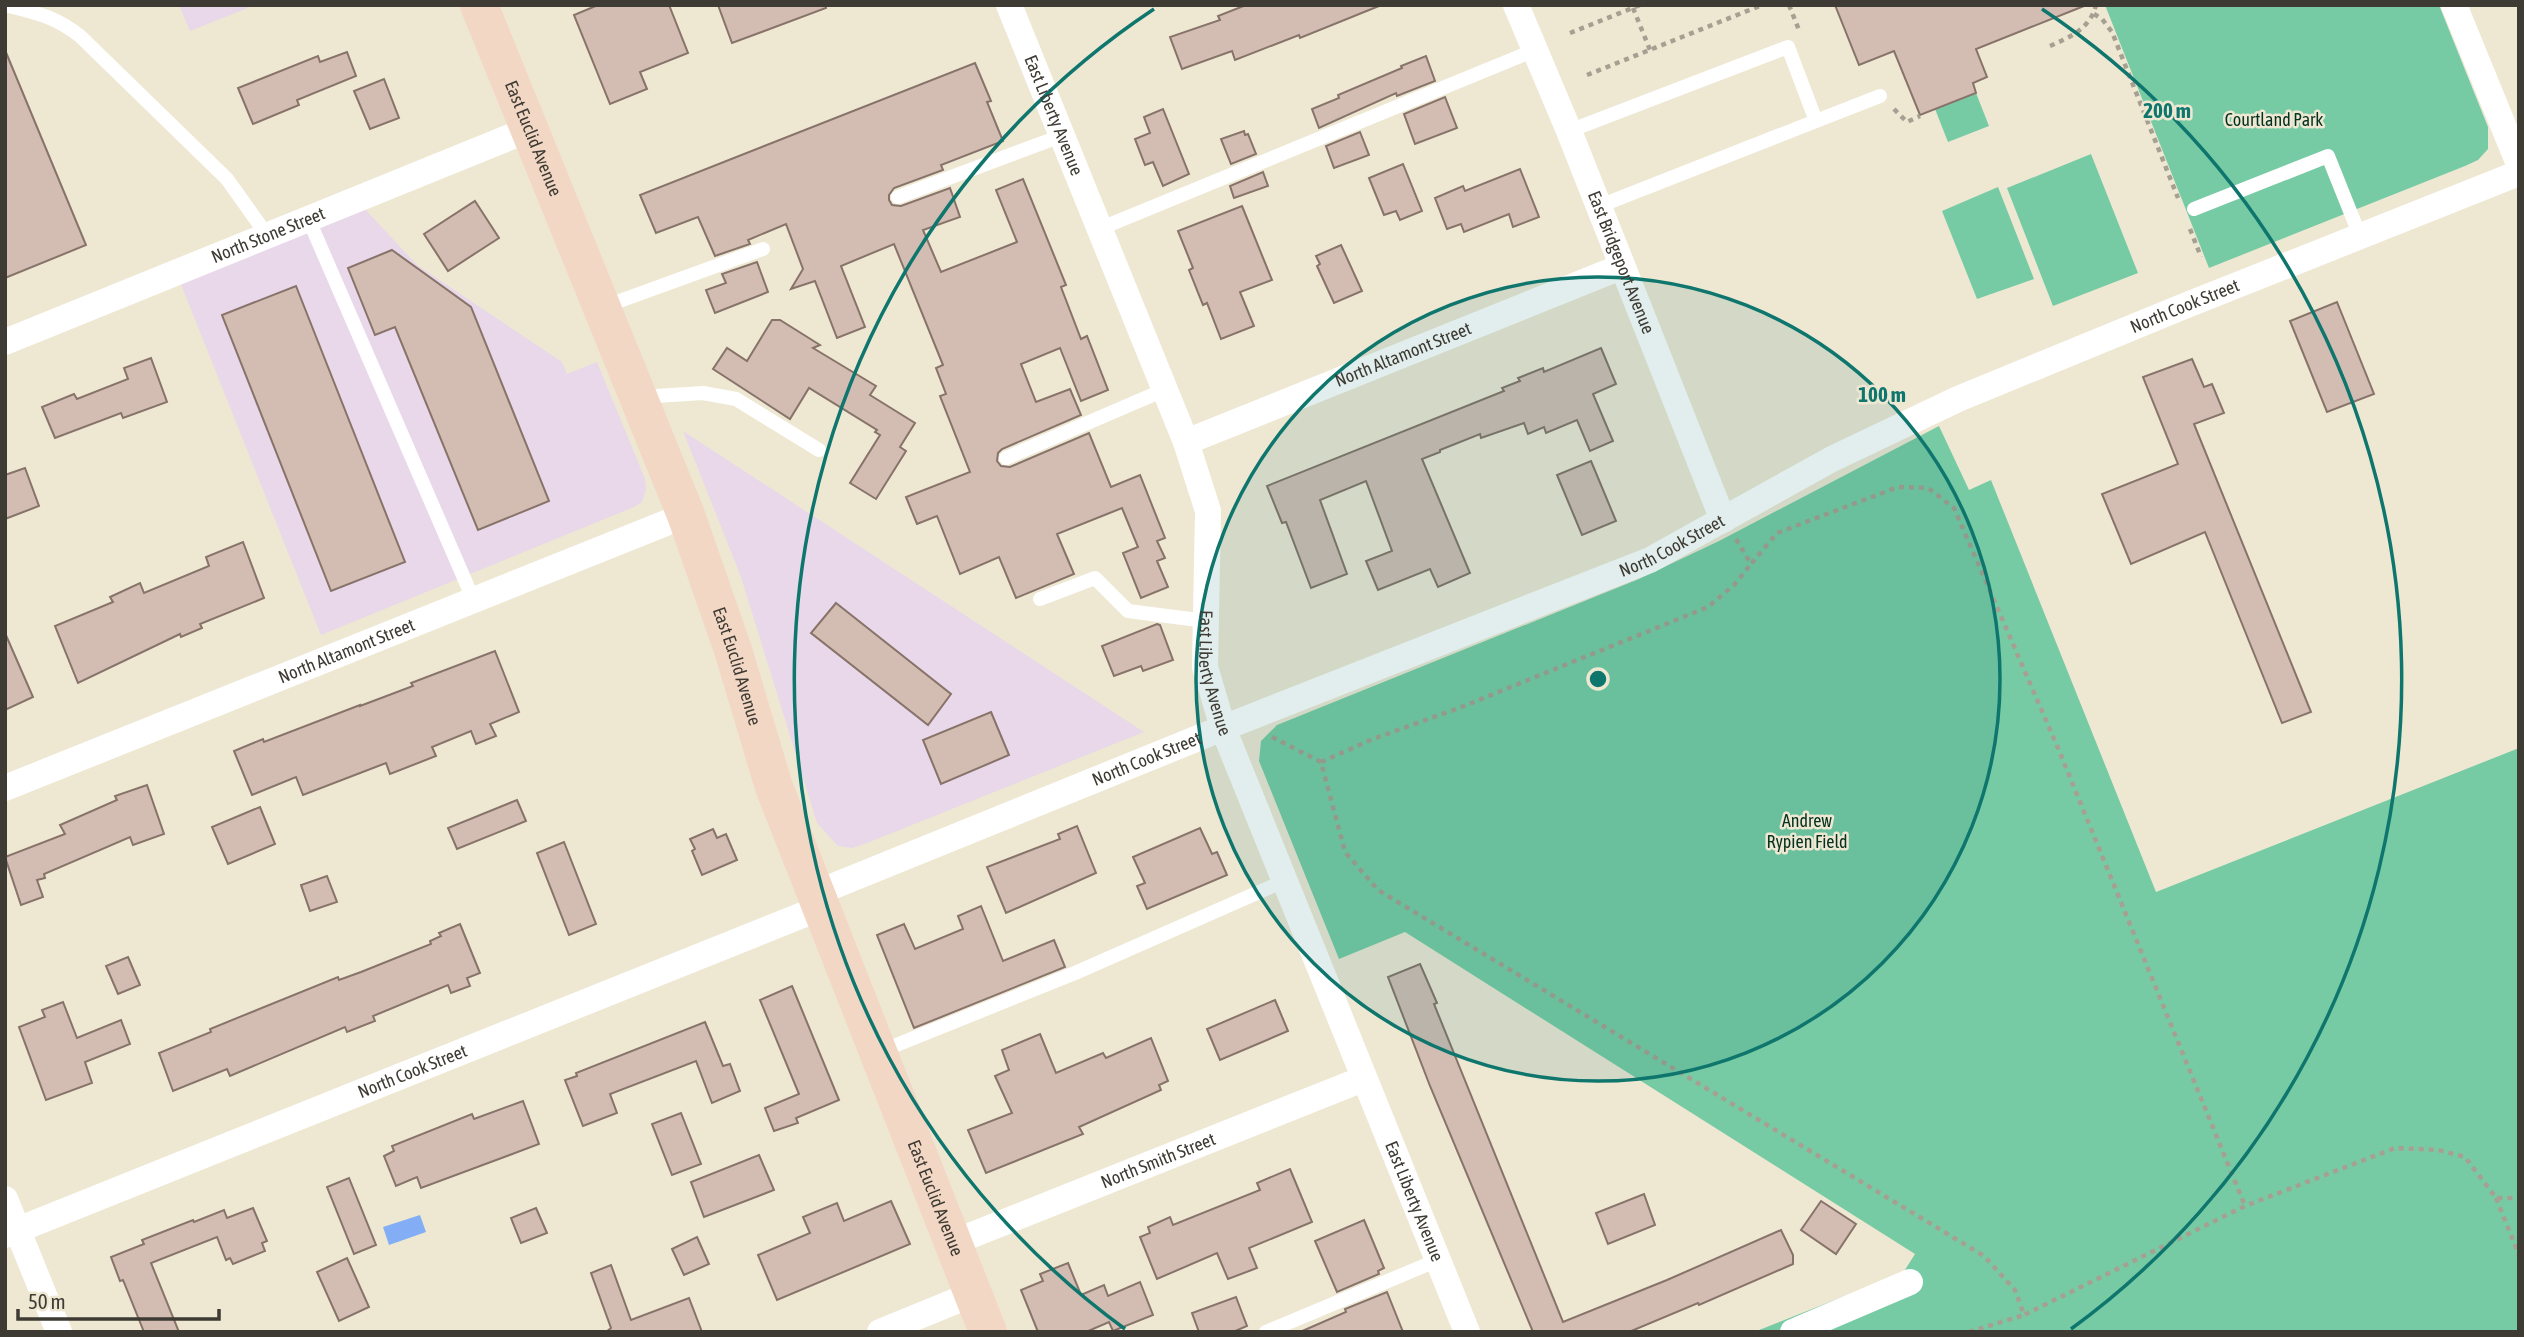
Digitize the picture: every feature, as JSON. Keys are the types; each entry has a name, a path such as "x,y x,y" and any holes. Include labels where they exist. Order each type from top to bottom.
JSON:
{"main road":[{"name":"East Euclid Avenue","path":"484,7 530,129 686,515 733,650 774,788 988,1332"}],"street":[{"name":"East Liberty Avenue","path":"1009,5 1186,442 1208,511 1205,667 1223,728 1467,1332"},
{"name":"East Bridgeport Avenue","path":"1516,5 1569,131 1723,520"},
{"path":"2454,5 2519,164"},
{"name":"North Stone Street","path":"5,342 530,129"},
{"name":"North Cook Street","path":"11,1232 817,901 1223,728 1650,560 1832,459 1958,399 2519,173"},
{"name":"North Altamont Street","path":"1186,442 1621,267"},
{"name":"North Altamont Street","path":"5,788 686,515"},
{"name":"North Smith Street","path":"952,1243 1363,1079"},
{"path":"5,1199 11,1232 59,1332"},
{"path":"1793,1332 1910,1282"},
{"path":"880,1332 973,1294"}],"lane":[{"path":"5,5 61,22 80,36 227,179 267,235"},
{"path":"1569,131 1787,47 1816,121"},
{"path":"1099,229 1535,50"},
{"path":"1597,207 1880,96"},
{"path":"898,197 1061,136"},
{"path":"2187,212 2328,156 2360,236"},
{"path":"308,218 474,600"},
{"path":"602,307 763,249"},
{"path":"1006,458 1164,390"},
{"path":"639,397 703,393 736,399 820,450"},
{"path":"1040,600 1095,578 1128,611 1206,621"},
{"path":"877,1053 1075,973 1284,881"},
{"path":"1266,1332 1438,1260"}],"path":[{"path":"1570,33 1640,5"},
{"path":"1587,75 1762,5"},
{"path":"2050,46 2072,37 2084,28 2094,14 2096,5"},
{"path":"1633,8 1650,50"},
{"path":"2094,14 2102,19 2112,32 2187,212 2201,257"},
{"path":"1880,96 1907,122 1920,117"},
{"path":"1321,762 1708,607 1734,585 1777,533 1898,488 1928,488 1954,508 2058,748 2245,1206"},
{"path":"1723,520 1751,564"},
{"path":"1223,728 1272,737 1321,762 1345,852 1378,890 1984,1256 2015,1290 2024,1315"},
{"path":"1969,1332 2024,1315 2245,1206 2395,1148 2438,1150 2465,1157 2496,1198 2519,1255"},
{"path":"2496,1198 2519,1198"}],"shaded area":[{"path":"179,5 255,5 190,31"},
{"path":"364,208 417,265 562,362 567,374 597,362 645,479 646,489 642,502 634,507 321,635 180,282"},
{"path":"683,431 1144,732 867,843 852,848 838,846 817,823 741,577"}],"green space":[{"name":"Courtland Park","path":"2105,5 2439,5 2488,127 2488,149 2478,160 2465,166 2209,268"},
{"path":"1976,93 1989,126 1948,142 1935,109"},
{"path":"2091,154 2138,273 2053,306 2007,188"},
{"path":"1998,187 2034,279 1977,299 1942,211"},
{"name":"Andrew Rypien Field","path":"1939,426 1969,490 1991,480 2156,892 2519,748 2519,1332 1754,1332 1903,1273 1915,1254 1405,932 1339,959 1259,761 1261,741 1277,725 1639,579 1719,541"}],"water":[{"path":"420,1215 426,1232 389,1245 383,1227"}],"building":[{"path":"598,5 669,5 688,53 640,72 647,89 610,104 574,15"},
{"path":"718,5 825,5 826,8 732,43"},
{"path":"1246,5 1379,6 1300,38 1299,35 1235,60 1232,51 1182,69 1170,37 1220,20 1218,16"},
{"path":"1835,5 2084,6 1976,49 1987,77 1973,83 1976,93 1920,115 1894,51 1859,65"},
{"path":"5,50 86,245 5,278"},
{"path":"347,52 356,76 297,100 299,105 253,124 238,88 318,56 320,62"},
{"path":"1426,56 1435,81 1397,96 1396,93 1319,128 1312,109"},
{"path":"975,63 991,101 987,102 1003,141 941,165 943,170 894,188 889,200 892,205 901,206 950,188 960,217 923,230 941,272 1017,242 996,190 1023,179 1066,285 1061,287 1081,339 1087,336 1108,390 1081,401 1060,348 1021,364 1036,402 1070,389 1081,415 1002,449 998,453 997,461 1001,466 1010,467 1089,433 1111,487 1140,475 1165,538 1157,541 1165,558 1157,561 1168,587 1141,598 1123,553 1138,547 1122,508 1057,534 1074,574 1016,598 999,557 960,574 937,516 917,524 906,497 970,472 940,396 946,394 936,368 943,365 894,244 841,266 865,327 837,338 815,281 791,289 803,269 786,224 748,240 750,244 715,256 698,217 656,233 640,195"},
{"path":"384,79 399,118 370,129 354,91"},
{"path":"1445,97 1457,128 1415,144 1404,114"},
{"path":"1163,109 1189,174 1163,186 1153,162 1145,165 1135,139 1150,133 1144,117"},
{"path":"1244,131 1245,135 1248,134 1256,154 1231,164 1221,139"},
{"path":"1360,132 1369,155 1334,168 1326,146"},
{"path":"1403,164 1422,211 1400,220 1396,211 1384,215 1369,178"},
{"path":"1520,169 1539,217 1513,227 1509,214 1464,232 1461,224 1447,229 1435,198 1463,186 1465,191"},
{"path":"1263,172 1268,186 1234,198 1230,186"},
{"path":"475,201 499,238 448,271 424,234"},
{"path":"1242,206 1272,280 1240,292 1254,326 1221,339 1207,303 1203,305 1189,270 1193,268 1178,231"},
{"path":"1341,245 1362,291 1334,303 1317,266 1320,264 1316,256"},
{"path":"392,250 471,307 549,501 478,530 395,327 375,335 348,268"},
{"path":"757,262 768,292 715,313 706,290 726,283 722,274"},
{"path":"296,286 405,562 331,591 222,315"},
{"path":"2337,302 2374,394 2327,412 2290,321"},
{"path":"772,320 780,320 820,345 813,348 876,386 870,395 915,423 900,447 906,451 876,499 850,483 880,435 875,432 877,430 809,388 790,419 713,369 727,348 747,361"},
{"path":"1601,348 1616,384 1593,394 1613,441 1590,451 1577,420 1546,433 1544,427 1528,434 1524,423 1481,438 1480,434 1422,459 1470,573 1438,587 1430,569 1378,590 1366,561 1392,551 1366,481 1320,500 1347,574 1311,588 1286,522 1282,523 1267,486 1504,391 1502,388 1520,381 1518,378 1543,368 1544,372"},
{"path":"151,358 167,402 123,418 121,413 55,438 42,407 74,394 77,399 128,379 124,368"},
{"path":"2192,359 2204,387 2212,384 2224,413 2194,424 2311,712 2282,723 2205,532 2131,564 2102,494 2178,464 2143,377"},
{"path":"1591,461 1616,521 1582,535 1557,475"},
{"path":"25,468 39,506 5,519 5,475"},
{"path":"243,542 264,598 200,624 202,628 181,637 180,634 78,683 55,626 113,602 110,597 140,583 144,593 209,566 206,557"},
{"path":"836,603 951,694 928,725 811,633"},
{"path":"1160,625 1173,660 1143,671 1141,666 1114,676 1102,646"},
{"path":"5,633 33,697 5,710"},
{"path":"495,651 519,712 490,724 496,736 476,744 471,731 432,747 436,756 390,774 386,763 303,795 296,777 252,795 234,751 413,686 411,683"},
{"path":"991,712 1009,755 941,784 923,740"},
{"path":"147,785 164,834 133,845 130,837 44,874 45,878 37,880 43,897 21,905 5,857 65,834 60,825 117,800 115,796"},
{"path":"517,800 526,821 457,849 448,828"},
{"path":"260,807 275,844 228,864 212,827"},
{"path":"1077,826 1096,873 1006,913 987,867 1060,839 1058,834"},
{"path":"1200,828 1212,854 1217,852 1227,875 1147,909 1137,886 1145,883 1133,857"},
{"path":"713,829 717,838 726,834 737,860 702,875 690,839"},
{"path":"564,842 596,924 569,935 537,853"},
{"path":"327,876 337,902 310,911 301,885"},
{"path":"981,906 1003,961 1054,940 1065,967 914,1028 877,935 904,924 915,949 963,929 958,916"},
{"path":"460,924 480,973 467,978 470,986 451,993 448,985 373,1016 375,1021 347,1032 345,1027 230,1076 227,1069 173,1091 159,1053 211,1032 210,1029 338,977 339,980 431,944 430,941 441,936 439,933"},
{"path":"128,957 140,985 118,994 106,966"},
{"path":"1420,964 1563,1322 1781,1230 1793,1255 1793,1264 1629,1332 1533,1332 1430,1086 1388,977"},
{"path":"792,986 839,1100 796,1118 798,1123 774,1131 765,1108 799,1094 760,1000"},
{"path":"1275,1000 1288,1031 1220,1060 1207,1029"},
{"path":"63,1002 77,1038 121,1020 130,1044 85,1062 92,1083 46,1100 19,1027 45,1017 42,1010"},
{"path":"705,1022 723,1066 730,1064 740,1091 712,1103 696,1061 610,1094 617,1113 583,1126 565,1080 577,1076 576,1073"},
{"path":"1040,1034 1056,1073 1103,1053 1106,1058 1151,1038 1168,1081 1159,1085 1161,1090 1079,1127 1083,1134 986,1173 968,1130 1012,1113 995,1076 1009,1070 1002,1050"},
{"path":"523,1101 539,1144 421,1188 417,1177 396,1186 384,1156 394,1151 392,1146 472,1114 474,1119"},
{"path":"681,1113 701,1164 672,1175 652,1124"},
{"path":"759,1155 774,1190 704,1217 691,1182"},
{"path":"1290,1169 1312,1222 1249,1248 1257,1268 1228,1279 1217,1253 1157,1279 1140,1237 1150,1233 1148,1227 1170,1217 1173,1225 1260,1190 1257,1183"},
{"path":"349,1178 376,1245 354,1254 327,1187"},
{"path":"1644,1194 1655,1225 1608,1244 1596,1213"},
{"path":"891,1201 910,1244 777,1300 758,1255 810,1233 803,1217 837,1203 844,1221"},
{"path":"1821,1201 1856,1224 1836,1254 1801,1230"},
{"path":"253,1208 267,1241 262,1243 265,1251 233,1264 230,1258 226,1260 217,1237 151,1263 179,1332 144,1332 111,1257 144,1244 142,1240 193,1220 194,1222 224,1210 227,1218"},
{"path":"536,1208 547,1233 521,1243 511,1218"},
{"path":"1364,1220 1384,1268 1378,1271 1379,1274 1337,1292 1315,1241"},
{"path":"697,1237 709,1264 684,1275 672,1249"},
{"path":"347,1258 369,1307 339,1321 317,1272"},
{"path":"1068,1263 1081,1295 1104,1285 1108,1296 1140,1282 1153,1315 1113,1331 1109,1322 1086,1332 1038,1332 1021,1290 1043,1281 1040,1274"},
{"path":"611,1265 631,1320 689,1298 702,1332 606,1332 611,1328 591,1273"},
{"path":"1387,1292 1403,1332 1300,1332 1346,1312 1345,1309"},
{"path":"1236,1297 1247,1326 1233,1332 1199,1332 1192,1313"}]}
